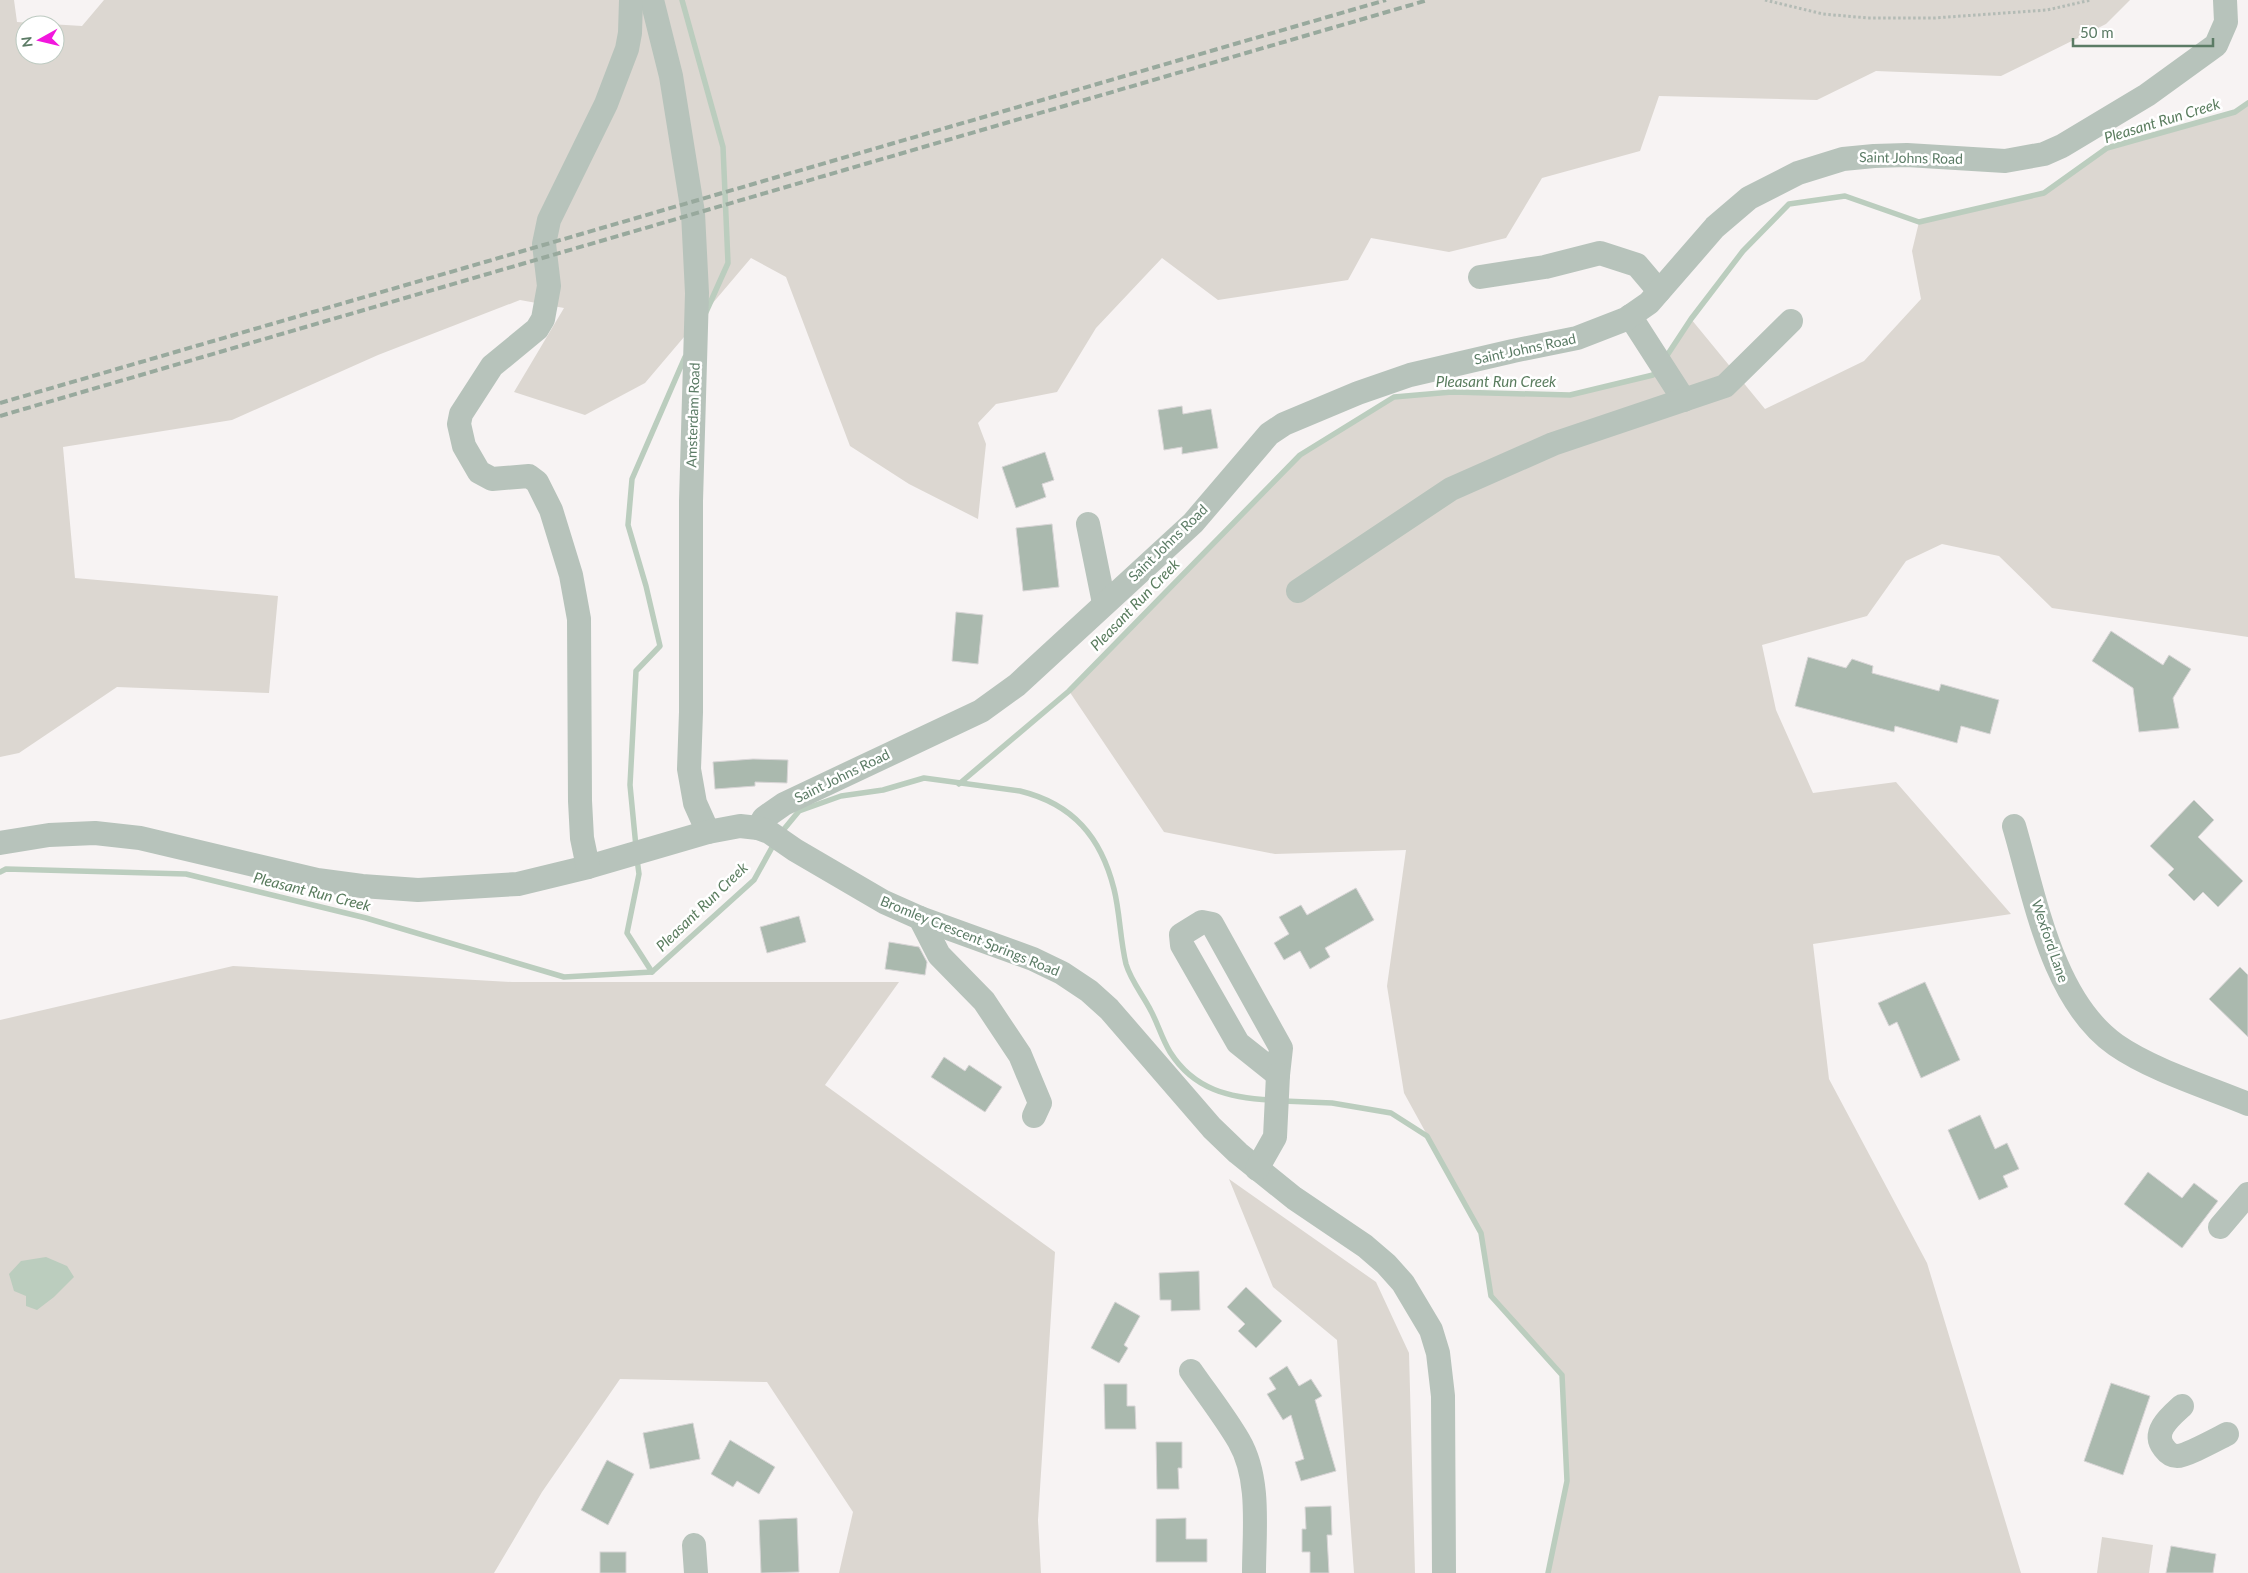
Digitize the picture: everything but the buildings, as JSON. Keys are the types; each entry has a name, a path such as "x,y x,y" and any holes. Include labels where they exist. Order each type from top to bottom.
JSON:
{"street":[{"path":"588,867 582,838 580,802 579,619 571,575 551,510 537,482 529,476 492,479 479,472 464,446 459,424 461,414 492,366 537,329 543,319 549,286 544,256 549,220 606,104 627,49 630,0"},
{"name":"Amsterdam Road","path":"652,0 671,76 693,213 697,292 691,501 691,712 689,769 695,803 708,832"},
{"name":"Saint Johns Road","path":"764,830 764,818 784,804 981,711 1017,685 1193,522 1269,434 1284,424 1358,393 1410,375 1577,338 1602,330 1630,316 1649,303 1715,227 1736,210 1758,193 1798,172 1843,159 1874,156 2005,161 2044,154 2062,146 2147,95 2216,45 2226,22 2225,0"},
{"path":"1480,277 1545,267 1600,253 1637,265 1659,291"},
{"path":"1630,316 1684,400"},
{"path":"1298,591 1452,489 1553,444 1725,386 1791,321"},
{"path":"1088,524 1104,603"},
{"path":"0,843 49,834 95,833 140,838 317,880 362,886 418,890 518,884 588,867 708,832 740,826 764,830"},
{"name":"Wexford Lane","path":"2014,826 2051,951 2065,986 2078,1008 2096,1028 2116,1045 2168,1071 2248,1104"},
{"name":"Bromley Crescent Springs Road","path":"764,830 884,902 920,918 1033,959 1062,973 1089,990 1109,1009 1212,1128 1257,1169 1386,1264 1403,1283 1431,1330 1438,1353 1443,1396 1444,1573"},
{"path":"920,918 939,955 984,1001 1020,1054 1040,1103 1034,1116"},
{"path":"1257,1169 1275,1138 1281,1048 1212,924 1202,922 1181,935 1182,945 1238,1043 1278,1080"},
{"path":"2220,1228 2248,1194"},
{"path":"1191,1372 1239,1442 1246,1458 1254,1492 1254,1573"},
{"path":"2182,1406 2163,1425 2159,1439 2163,1448 2169,1454 2180,1455 2227,1434"},
{"path":"694,1546 696,1573"}],"path":[{"path":"1765,0 1823,14 1877,18 1934,18 2047,10 2091,0"}],"shaded area":[{"path":"0,0 14,0 16,15 15,65 65,65 65,25 82,26 104,0 2130,0 2106,24 2001,76 1876,71 1817,100 1659,96 1640,151 1542,178 1506,238 1449,252 1371,238 1348,280 1218,300 1162,258 1096,328 1057,392 996,404 978,423 986,444 978,519 909,484 850,446 786,277 751,258 645,383 585,415 514,392 564,308 520,300 378,355 232,420 63,447 75,578 278,596 269,693 117,687 19,753 0,757"},
{"path":"2248,103 2248,637 2052,608 1999,556 1942,544 1906,561 1867,616 1762,645 1776,710 1813,793 1896,782 2011,914 1813,944 1829,1079 1927,1263 2021,1573 1548,1573 1567,1481 1562,1375 1491,1296 1481,1233 1404,1093 1387,986 1406,850 1275,854 1164,832 1069,691 1300,455 1394,397 1452,392 1570,395 1653,375 1691,319 1765,409 1864,361 1921,299 1912,251 1919,222 2044,193 2107,148 2235,112"},
{"path":"233,966 512,982 899,982 825,1085 1055,1252 1038,1520 1041,1573 839,1573 853,1512 767,1382 620,1379 542,1492 494,1573 0,1573 0,1020"},
{"path":"1229,1179 1376,1282 1409,1353 1415,1573 1354,1573 1337,1340 1273,1287"},
{"path":"46,1257 67,1266 74,1277 54,1297 37,1310 26,1306 26,1296 14,1291 9,1274 21,1261"},
{"path":"2102,1537 2153,1545 2149,1573 2097,1573"}],"waterway":[{"path":"682,0 723,147 728,263 706,312"},
{"name":"Pleasant Run Creek","path":"1664,360 1691,319 1743,251 1789,204 1845,196 1919,222 2044,193 2107,148 2235,112 2248,103"},
{"path":"636,847 630,785 636,671 660,646 646,586 628,525 632,479 685,357"},
{"name":"Pleasant Run Creek","path":"959,784 1069,691 1300,455 1394,397 1452,392 1570,395 1653,375 1657,369"},
{"path":"780,834 799,811 841,796 883,790 924,778 1020,791 1055,804 1082,825 1093,839 1101,854 1114,889 1126,964 1170,1052 1190,1075 1214,1090 1241,1097 1271,1100"},
{"name":"Pleasant Run Creek","path":"0,872 6,869 186,874 366,918 564,977 652,972 754,880 775,842"},
{"path":"637,859 639,874 627,933 652,972"},
{"path":"1283,1101 1332,1103 1391,1113 1427,1136 1481,1233 1491,1296 1562,1375 1567,1481 1548,1573"}],"railway":[{"path":"0,403 1386,0"},
{"path":"0,416 1428,0"}]}
